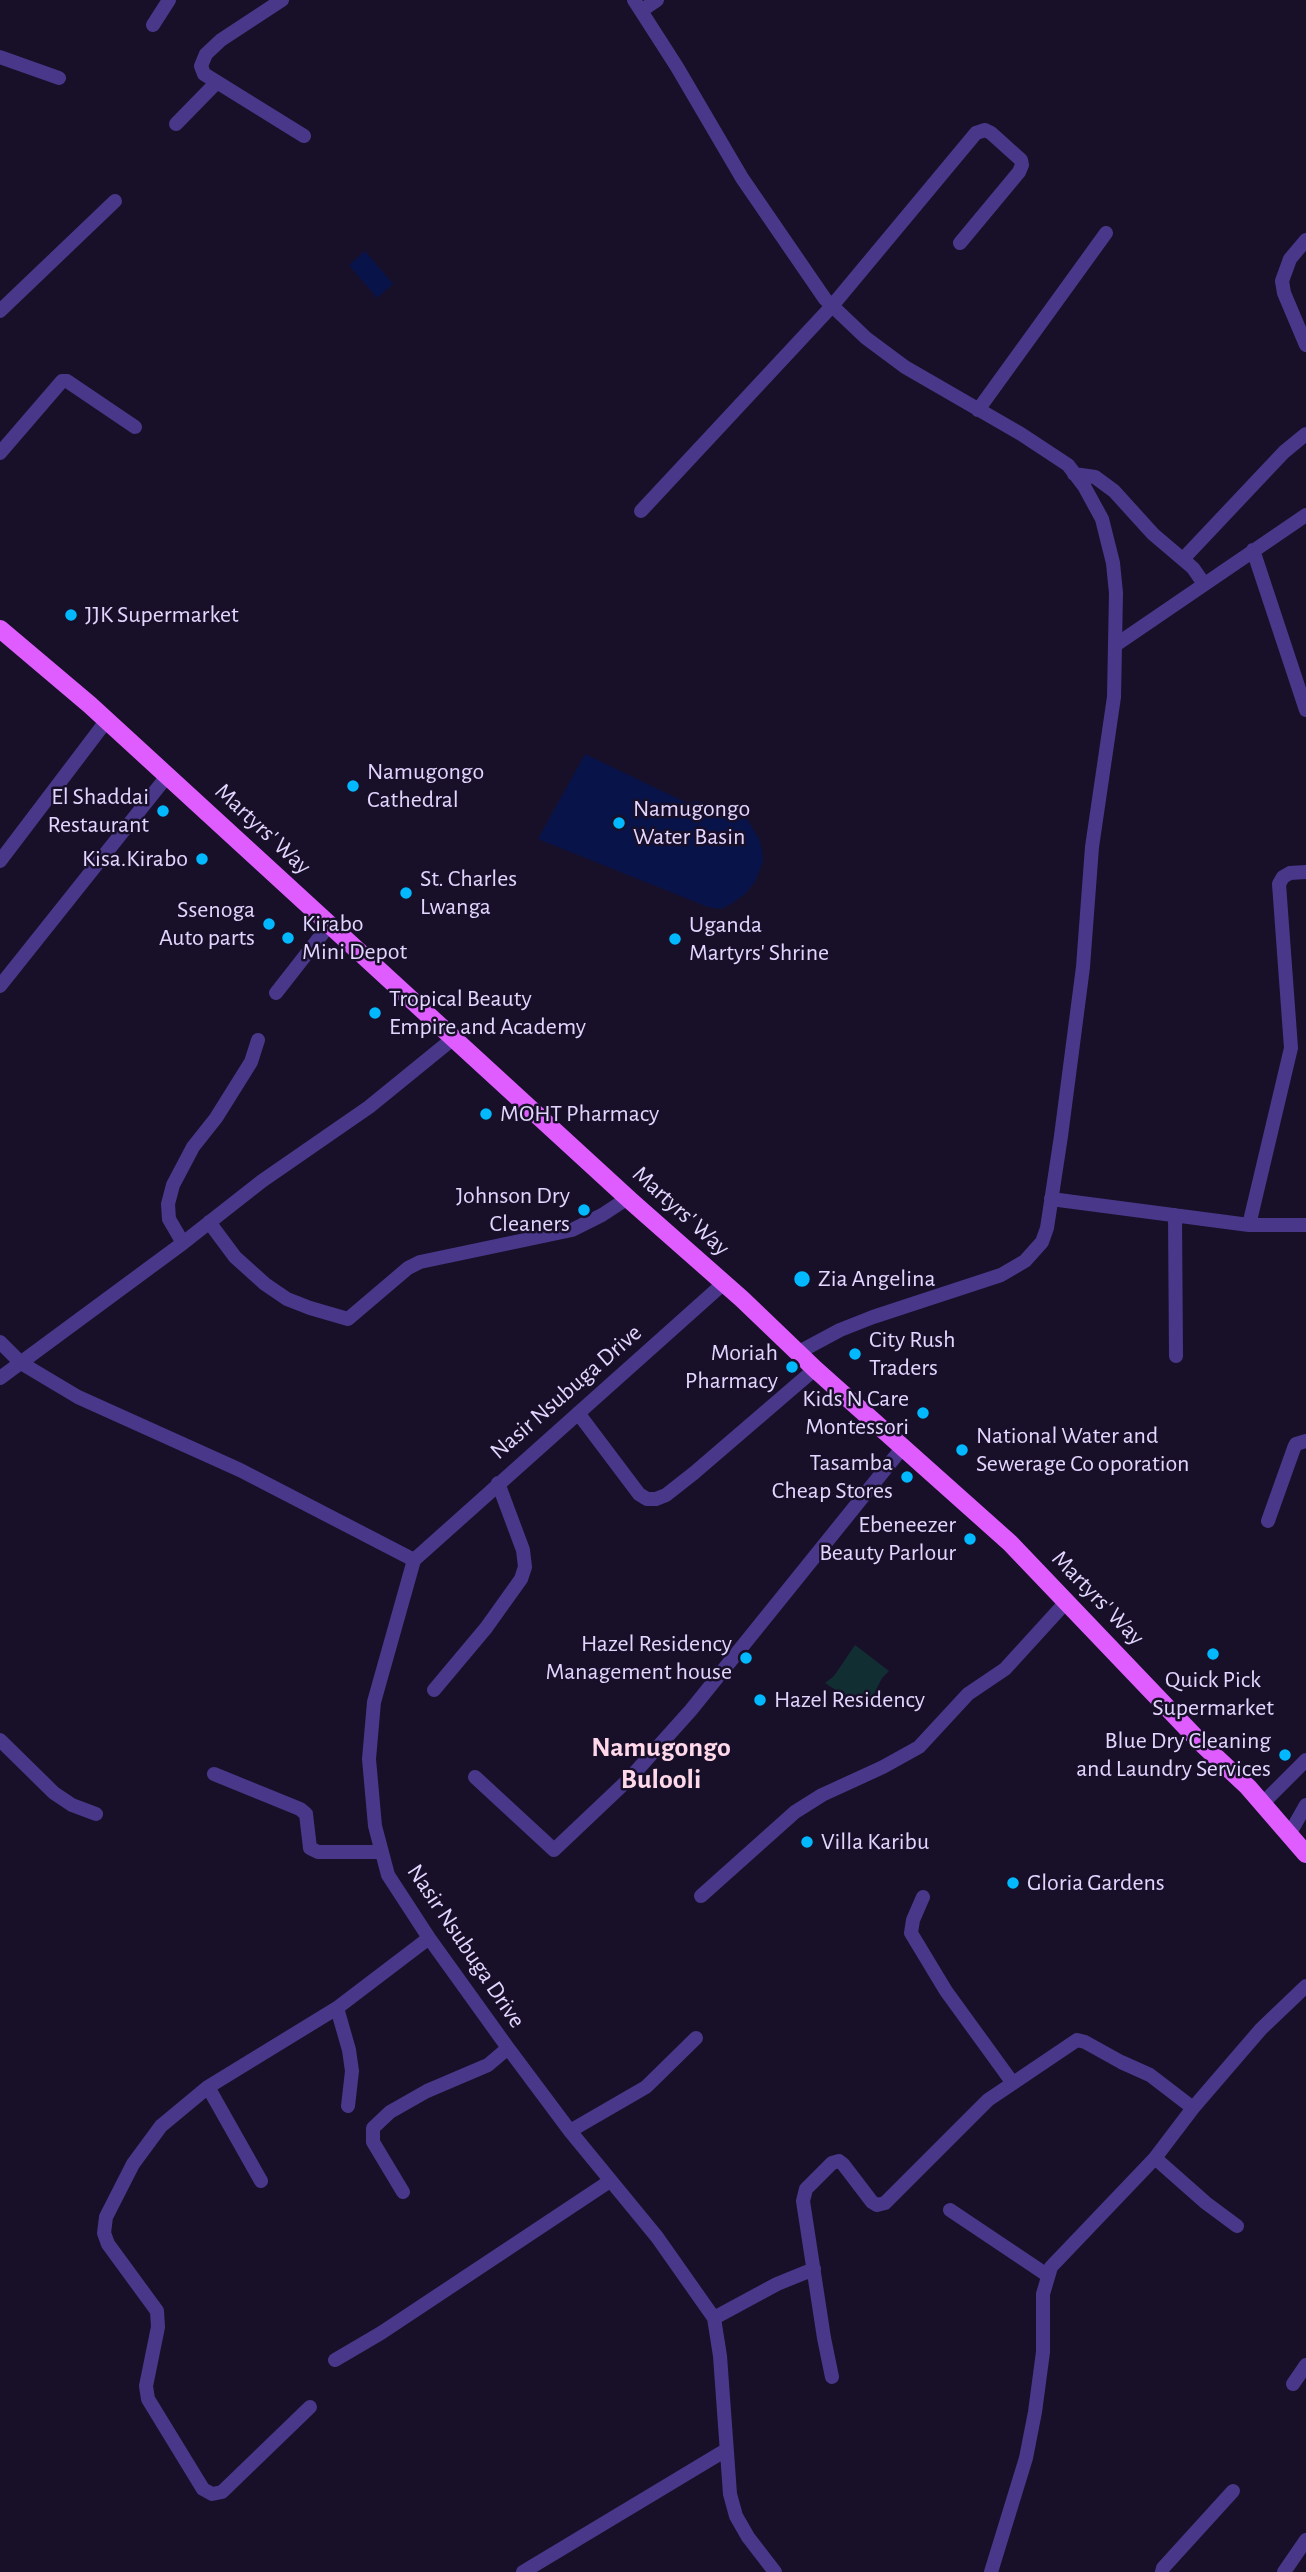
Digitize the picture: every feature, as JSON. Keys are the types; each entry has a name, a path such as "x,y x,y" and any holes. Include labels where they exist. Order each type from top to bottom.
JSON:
{"main road":[{"name":"Martyrs' Way","path":"0,629 168,775 724,1283 814,1369 1010,1543 1290,1833 1306,1854"}],"street":[{"path":"153,25 169,0"},
{"path":"282,0 221,40 206,54 201,66 204,74 304,135"},
{"path":"657,0 638,6 742,178 807,275 832,306 866,338 905,367 1061,460 1074,474 1102,519 1108,539 1116,593 1114,697 1092,847 1083,967 1047,1228 1042,1242 1036,1251 1001,1275 873,1317 840,1330 799,1352"},
{"path":"0,57 60,78"},
{"path":"176,124 217,82"},
{"path":"641,511 832,306 976,133 985,130 1022,164 1019,172 960,243"},
{"path":"0,311 115,201"},
{"path":"978,410 1106,233"},
{"path":"1306,240 1290,259 1282,281 1284,293 1306,345"},
{"path":"0,453 62,381 67,381 135,427"},
{"path":"1183,559 1284,452 1306,434"},
{"path":"1074,474 1095,477 1104,483 1153,534 1183,559 1205,584"},
{"path":"1117,644 1306,514"},
{"path":"1253,551 1306,710"},
{"path":"0,861 107,720"},
{"path":"0,986 168,775"},
{"path":"1250,1225 1290,1048 1279,884 1283,877 1290,873 1306,872"},
{"path":"276,993 330,924"},
{"path":"0,1378 262,1181 369,1107 455,1037"},
{"path":"183,1243 169,1219 167,1204 173,1185 193,1147 216,1118 251,1062 258,1040"},
{"path":"209,1222 235,1257 265,1284 287,1299 348,1319 408,1268 420,1262 572,1230 628,1198"},
{"path":"1051,1199 1250,1225 1306,1225"},
{"path":"1175,1215 1176,1356"},
{"name":"Nasir Nsubuga Drive","path":"724,1283 414,1560 371,1721 370,1789 381,1852 388,1875 429,1938 508,2048 570,2131 657,2237 714,2318 720,2357 730,2494 736,2516 748,2537 775,2572"},
{"path":"0,1342 21,1363 78,1397 240,1470 414,1560"},
{"path":"578,1413 639,1494 647,1499 656,1499 666,1495 694,1473 814,1369"},
{"path":"1268,1521 1294,1448 1296,1444 1306,1441"},
{"path":"475,1777 554,1850 630,1778 691,1710 903,1447"},
{"path":"435,1690 486,1628 521,1579 525,1567 523,1550 498,1483"},
{"path":"701,1896 794,1812 822,1795 919,1747 968,1694 1005,1669 1067,1601"},
{"path":"0,1740 62,1799 96,1814"},
{"path":"1262,1804 1306,1759"},
{"path":"214,1774 300,1808 306,1814 310,1848 318,1852 381,1852"},
{"path":"1290,1833 1306,1805"},
{"path":"923,1897 911,1926 914,1940 946,1991 1012,2082"},
{"path":"310,2407 233,2482 216,2494 203,2489 146,2393 147,2375 158,2327 156,2311 108,2244 104,2233 106,2217 133,2164 161,2126 208,2087 337,2008 429,1938"},
{"path":"991,2572 1026,2458 1043,2352 1043,2294 1051,2267 1155,2158 1193,2108 1261,2029 1306,1986"},
{"path":"337,2008 352,2071 348,2106"},
{"path":"570,2131 646,2087 696,2038"},
{"path":"832,2377 803,2201 804,2193 832,2163 839,2161 843,2164 872,2202 881,2204 988,2100 1069,2044 1082,2040 1121,2063 1150,2075 1193,2108"},
{"path":"402,2192 373,2142 373,2128 390,2112 427,2091 488,2065 508,2048"},
{"path":"208,2087 261,2181"},
{"path":"1155,2158 1237,2226"},
{"path":"335,2360 381,2333 610,2181"},
{"path":"950,2210 1047,2275"},
{"path":"714,2318 799,2273 814,2269"},
{"path":"1293,2384 1306,2365"},
{"path":"523,2572 726,2450"},
{"path":"1162,2572 1233,2491"},
{"path":"1284,2572 1306,2540"}],"green space":[{"path":"855,1645 889,1671 882,1678 866,1710 825,1683 834,1676"}],"shaded area":[{"path":"365,251 393,284 377,298 349,265"},
{"path":"585,754 691,805 693,801 728,807 730,819 747,819 762,849 763,862 755,882 731,904 721,909 708,907 538,839"}],"place":[{"name":"JJK Supermarket","path":"71,615"},
{"name":"Namugongo Cathedral","path":"353,786"},
{"name":"El Shaddai Restaurant","path":"163,811"},
{"name":"Namugongo Water Basin","path":"619,823"},
{"name":"Kisa.Kirabo","path":"202,859"},
{"name":"St. Charles Lwanga","path":"406,893"},
{"name":"Ssenoga Auto parts","path":"269,924"},
{"name":"Kirabo Mini Depot","path":"288,938"},
{"name":"Uganda Martyrs' Shrine","path":"675,939"},
{"name":"Tropical Beauty Empire and Academy","path":"375,1013"},
{"name":"MOHT Pharmacy","path":"486,1114"},
{"name":"Johnson Dry Cleaners","path":"584,1210"},
{"name":"Zia Angelina","path":"802,1279"},
{"name":"City Rush Traders","path":"855,1354"},
{"name":"Moriah Pharmacy","path":"792,1367"},
{"name":"Kids N Care Montessori","path":"923,1413"},
{"name":"National Water and Sewerage Co oporation","path":"962,1450"},
{"name":"Tasamba Cheap Stores","path":"907,1477"},
{"name":"Ebeneezer Beauty Parlour","path":"970,1539"},
{"name":"Quick Pick Supermarket","path":"1213,1654"},
{"name":"Hazel Residency Management house","path":"746,1658"},
{"name":"Hazel Residency","path":"760,1700"},
{"name":"Blue Dry Cleaning and Laundry Services","path":"1285,1755"},
{"name":"Villa Karibu","path":"807,1842"},
{"name":"Gloria Gardens","path":"1013,1883"}],"district":[{"name":"Namugongo Bulooli","path":"661,1764"}]}
